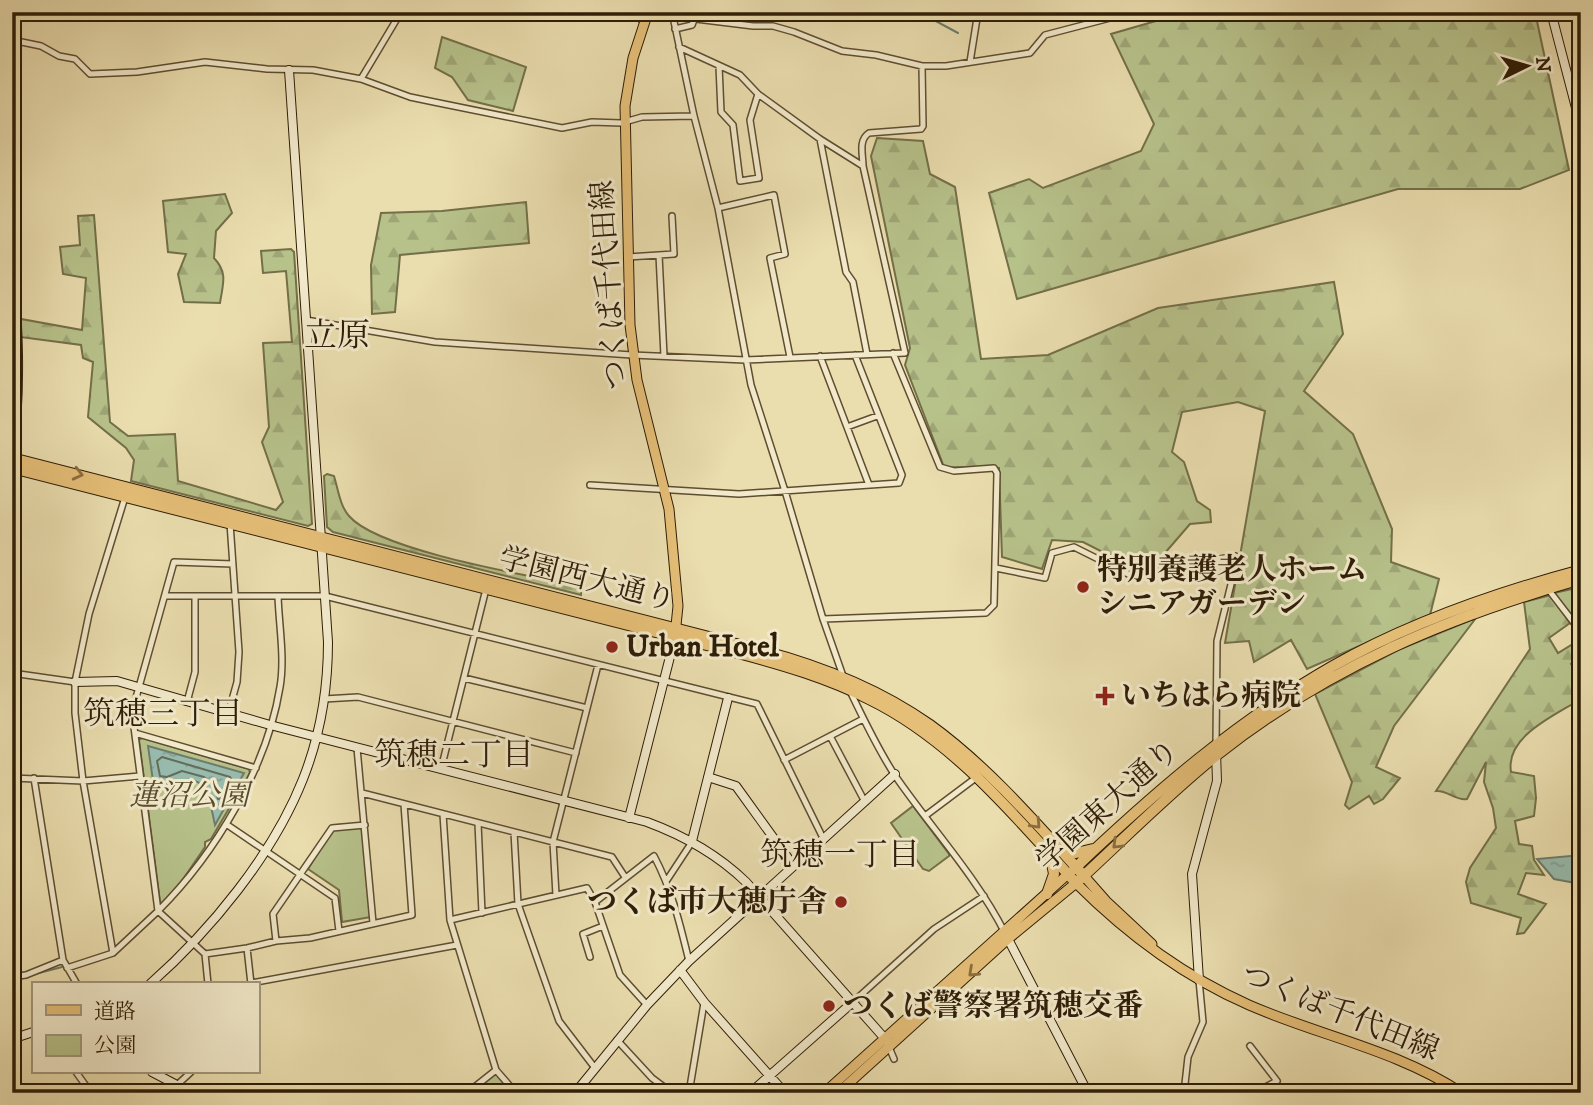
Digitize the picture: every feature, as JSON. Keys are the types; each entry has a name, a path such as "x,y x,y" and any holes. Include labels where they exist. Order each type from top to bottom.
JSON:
{"highway":[{"name":"学園西大通り","path":"12,457 230,523 321,542 486,588 778,654 844,678 900,705 942,734 984,771 1080,879"},
{"name":"学園西大通り","path":"12,468 127,492 676,632 778,663 849,689 888,709 943,747 1053,850"},
{"name":"学園東大通り","path":"1072,871 1096,847 1216,744 1308,681 1402,631 1475,601 1581,570"},
{"name":"学園東大通り","path":"1080,879 1150,812 1216,756 1277,711 1373,656 1448,622 1509,600 1581,579"},
{"path":"1047,894 1054,874 1053,850 1076,853 1096,847"}],"main road":[{"name":"つくば千代田線","path":"646,17 630,72 625,122 632,355 665,490 675,558 678,606 676,632"},
{"name":"学園東大通り","path":"824,1093 887,1042 1006,935 1072,871"},
{"name":"つくば千代田線","path":"1080,879 1144,937 1199,980 1250,1005 1390,1056 1426,1072 1462,1093"},
{"name":"学園東大通り","path":"1006,935 1080,879"},
{"name":"学園東大通り","path":"838,1093 887,1042"}],"street":[{"path":"361,79 401,12"},
{"path":"627,12 646,17"},
{"path":"672,12 694,116 718,208 751,385 786,491 823,619 844,678 863,719 895,774 984,895 1088,1093"},
{"path":"970,62 978,12"},
{"path":"675,29 692,25 697,15 753,26 773,26 842,51 876,55 922,66 946,66 1030,53 1045,35 1133,12"},
{"path":"1551,12 1581,127"},
{"path":"12,40 41,46 59,56 75,59 90,74 137,72 205,62 313,70 361,79 410,97 562,128 592,122 625,122 642,117 694,116"},
{"path":"678,47 740,75 758,94 863,166"},
{"path":"719,66 721,112 733,125 740,181 759,178 750,120 758,94"},
{"path":"306,320 435,342 632,355 745,360 905,353 863,166 862,142 864,136 869,133 920,129 923,126 922,66"},
{"path":"152,982 194,943 220,913 265,850 296,797 316,738 324,699 328,646 289,70"},
{"path":"820,139 846,272 853,282 867,354"},
{"path":"718,208 774,195 785,254 770,258 790,357"},
{"path":"628,257 674,254 672,216"},
{"path":"12,255 17,344 12,457"},
{"path":"659,255 664,356"},
{"path":"823,619 986,613 994,605 997,473 994,468 954,471 940,467 893,353"},
{"path":"590,485 739,494 899,483 902,475 855,355"},
{"path":"820,356 869,485"},
{"path":"847,427 877,416"},
{"path":"113,953 83,781 75,713 75,682 89,614 127,492"},
{"path":"228,714 237,682 239,652 230,523"},
{"path":"996,568 1045,578 1052,553 1074,547 1137,576 1236,556 1216,653 1217,780 1192,874 1203,1022 1188,1057 1184,1093"},
{"path":"208,982 205,954 158,911 132,712 174,562 233,564"},
{"path":"441,769 486,588"},
{"path":"1548,589 1581,632"},
{"path":"166,596 325,596 757,705 823,838"},
{"path":"187,702 195,672 195,596"},
{"path":"67,968 113,953 181,888 226,824 256,768 280,689 282,670 278,596"},
{"path":"629,818 676,632"},
{"path":"556,895 553,842 598,665"},
{"path":"12,673 75,682 106,680 139,687 316,738 663,828 692,841 735,871 887,1042 894,1059"},
{"path":"464,677 587,708"},
{"path":"324,699 358,698 576,753"},
{"path":"667,880 692,841 728,698"},
{"path":"784,760 863,719"},
{"path":"135,733 256,768"},
{"path":"830,736 865,802"},
{"path":"357,748 373,923"},
{"path":"575,1093 647,1005 689,961 895,774"},
{"path":"12,778 83,781 141,776"},
{"path":"708,777 736,786 793,865"},
{"path":"925,816 977,777"},
{"path":"34,778 63,960 76,982"},
{"path":"362,793 612,857 625,877"},
{"path":"205,954 276,941 310,938 412,915 404,804"},
{"path":"443,814 450,920 496,1070 516,1093"},
{"path":"478,823 482,913"},
{"path":"226,824 335,898 339,931"},
{"path":"276,941 273,914 332,828 365,825"},
{"path":"514,832 518,904 559,1021 595,1068"},
{"path":"595,902 654,856 667,880 676,906 689,961"},
{"path":"450,920 587,888 595,902 620,975 647,1005"},
{"path":"750,1093 934,929 984,895"},
{"path":"590,957 583,934 603,926"},
{"path":"259,982 457,945"},
{"path":"247,948 251,982"},
{"path":"12,977 26,975 63,960"},
{"path":"680,970 704,1002 785,1093"},
{"path":"689,1093 704,1002"},
{"path":"12,1039 32,1032"},
{"path":"617,1041 652,1078 672,1093"},
{"path":"1250,1045 1277,1081 1254,1093"},
{"path":"467,1093 496,1070"},
{"path":"77,1074 91,1093"},
{"path":"156,1074 192,1093"},
{"path":"177,1085 189,1074"}],"green space":[{"path":"1187,12 1535,12 1569,170 1520,189 1398,189 1017,299 989,193 1029,179 1043,188 1141,151 1154,124 1111,34"},
{"path":"442,37 526,67 513,111 468,100 452,77 435,68"},
{"path":"877,138 923,141 930,174 955,187 981,359 1048,355 1158,308 1334,282 1343,334 1304,391 1353,434 1392,529 1391,562 1439,579 1430,615 1307,669 1291,640 1254,662 1249,641 1225,643 1265,411 1238,402 1182,412 1172,452 1184,462 1197,501 1210,510 1211,522 1190,524 1158,561 1134,568 1083,542 1052,540 1042,569 1002,557 999,468 944,467 905,365 910,348 871,156"},
{"path":"225,194 232,213 216,231 214,258 223,274 220,303 184,302 178,274 186,254 168,252 163,201"},
{"path":"526,202 529,243 400,255 395,312 372,314 371,265 381,213 442,211"},
{"path":"94,215 110,422 128,436 175,434 178,481 276,510 283,502 262,442 269,427 263,343 292,342 286,271 263,273 261,251 291,249 294,252 312,524 308,526 131,481 134,460 126,448 88,417 93,362 83,358 81,345 20,337 21,319 82,330 86,278 63,274 60,247 80,245 78,216"},
{"path":"324,476 334,476 346,512 366,529 422,551 494,569 581,586 581,595 333,532 327,527"},
{"path":"1581,587 1581,629 1554,593"},
{"path":"1551,595 1570,623 1549,638 1558,653 1581,639 1581,656 1571,664 1581,677 1581,699 1534,728 1524,737 1511,759 1511,772 1534,776 1534,816 1515,821 1519,844 1532,846 1534,860 1544,875 1526,873 1518,894 1546,904 1524,933 1517,934 1521,918 1471,903 1466,882 1470,868 1496,828 1493,808 1484,782 1486,762 1467,799 1436,791 1530,649 1524,602"},
{"path":"1476,618 1394,726 1376,767 1400,778 1383,799 1374,804 1369,796 1349,809 1345,805 1352,782 1315,694 1398,650"},
{"name":"蓮沼公園","path":"142,738 249,769 250,773 211,839 205,842 205,847 163,904 160,902 139,740"},
{"path":"913,806 949,854 929,871 923,869 891,823"},
{"path":"362,824 371,917 342,922 339,890 308,869 335,825"},
{"path":"493,1075 497,1075 512,1093 470,1093"}],"water":[{"path":"148,746 244,773 215,825 207,788 190,780 164,785 153,781"},
{"path":"1581,855 1581,884 1554,879 1537,859"}],"waterway":[{"path":"919,12 958,33"},
{"path":"12,980 62,967"}],"place":[{"name":"特別養護老人ホーム シニアガーデン","path":"1083,587"},
{"name":"Urban Hotel","path":"612,647"},
{"name":"いちはら病院","path":"1105,696"},
{"name":"つくば市大穂庁舎","path":"841,902"},
{"name":"つくば警察署筑穂交番","path":"829,1006"}],"district":[{"name":"立原","path":"337,336"},
{"name":"筑穂三丁目","path":"163,715"},
{"name":"筑穂二丁目","path":"454,756"},
{"name":"筑穂一丁目","path":"840,856"}]}
